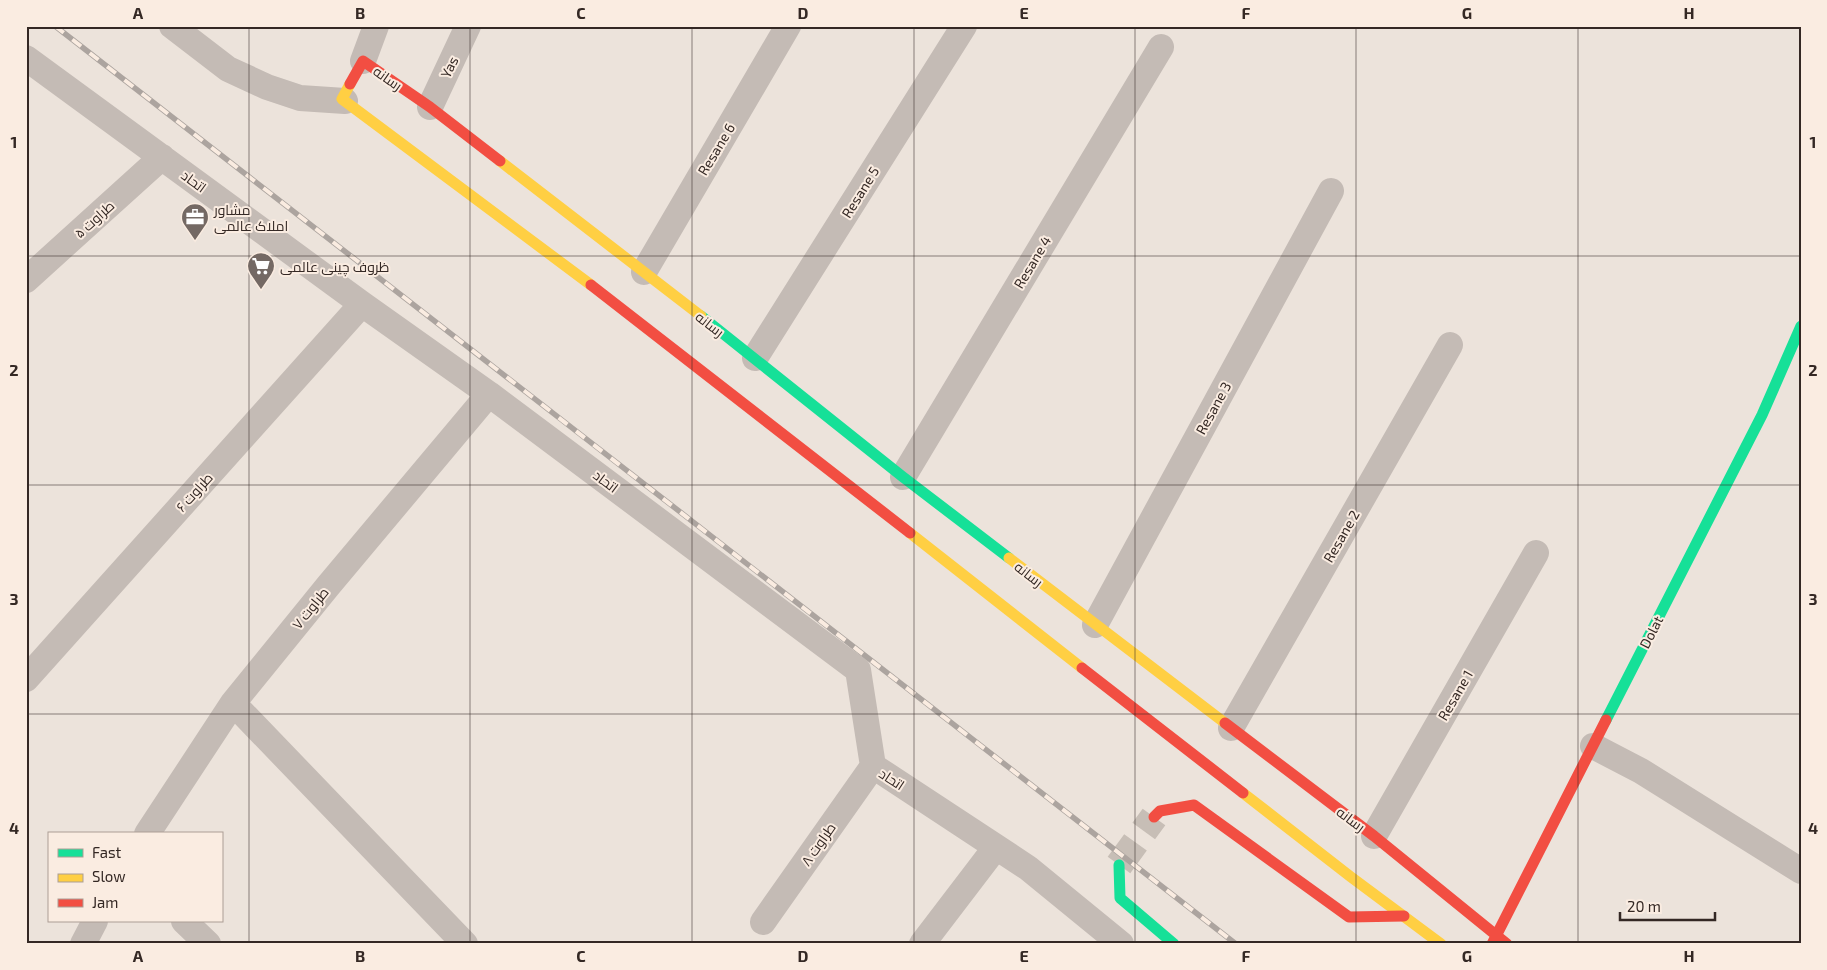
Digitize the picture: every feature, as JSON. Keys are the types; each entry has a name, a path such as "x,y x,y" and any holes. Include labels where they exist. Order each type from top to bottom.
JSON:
{"street":[{"path":"172,26 228,69 267,87 300,98 345,101 600,292 1441,944"},
{"path":"363,61 376,26"},
{"name":"Yas","path":"430,107 468,26"},
{"name":"Resane 6","path":"644,272 788,26"},
{"name":"Resane 5","path":"755,358 964,26"},
{"name":"Resane 4","path":"902,476 1161,47"},
{"name":"اتحاد","path":"26,58 362,304 490,394 858,670 873,766 1028,868 1121,944"},
{"name":"رسانه","path":"345,101 342,99 363,61 430,107 755,358 902,476 1374,836 1494,939 1507,944"},
{"name":"طراوت ۵","path":"26,280 162,157"},
{"name":"Resane 3","path":"1095,625 1331,191"},
{"name":"طراوت ۶","path":"26,679 362,304"},
{"name":"Dolat","path":"1494,939 1762,415 1801,326"},
{"name":"Resane 2","path":"1232,728 1450,345"},
{"name":"طراوت ۷","path":"148,832 233,703 328,586 490,394"},
{"name":"Resane 1","path":"1374,836 1536,554"},
{"path":"233,703 465,944"},
{"path":"1593,746 1641,771 1801,871"},
{"name":"طراوت ۸","path":"763,922 873,766"},
{"path":"1154,816 1160,811 1194,805 1348,917 1404,916"},
{"path":"922,944 996,847"},
{"path":"1119,865 1120,898 1174,944"},
{"path":"84,944 95,922"},
{"path":"185,922 208,944"}],"tunnel":[{"path":"1119,865 1154,817"}],"railway":[{"path":"55,26 1236,944"}],"traffic: fast":[{"path":"701,316 903,477 1009,558"},
{"path":"1606,720 1762,415 1801,326"},
{"path":"1119,865 1120,898 1174,944"}],"traffic: slow":[{"path":"350,84 342,99 591,285"},
{"path":"500,161 701,316"},
{"path":"910,533 1082,668"},
{"path":"1009,558 1225,723"},
{"path":"1243,793 1441,944"}],"traffic: jam":[{"path":"350,84 363,61 430,107 500,161"},
{"path":"591,285 910,533"},
{"path":"1082,668 1243,793"},
{"path":"1492,944 1606,720"},
{"path":"1225,723 1374,836 1507,944"},
{"path":"1154,817 1160,811 1194,805 1349,917 1404,916"}],"place":[{"name":"مشاور املاک عالمی","path":"195,241"},
{"name":"ظروف چینی عالمی","path":"261,290"}]}
